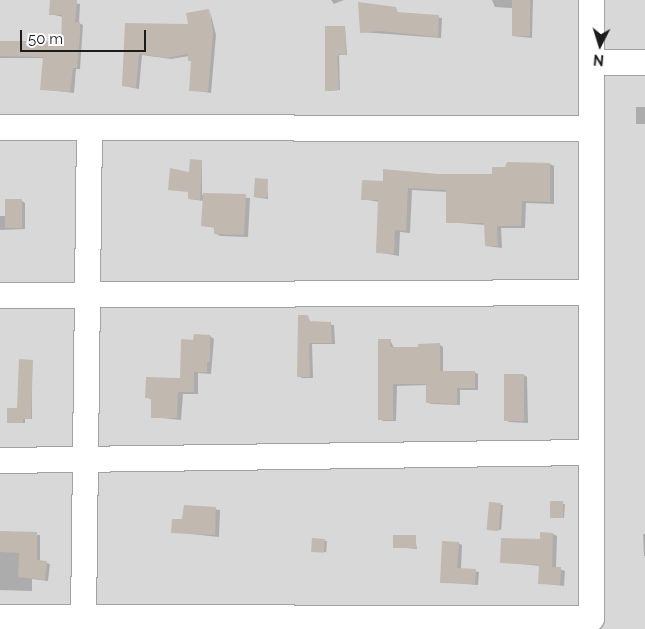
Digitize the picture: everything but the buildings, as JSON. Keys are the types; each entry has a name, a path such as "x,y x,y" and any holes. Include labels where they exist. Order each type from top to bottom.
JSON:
{"street":[{"path":"0,617 591,618 591,0"},
{"path":"591,62 645,62"},
{"path":"0,127 591,128"},
{"path":"83,618 83,459 88,295 89,127"},
{"path":"0,295 591,292"},
{"path":"0,460 591,452"}],"shaded area":[{"path":"0,0 645,0 645,629 0,629"}]}
